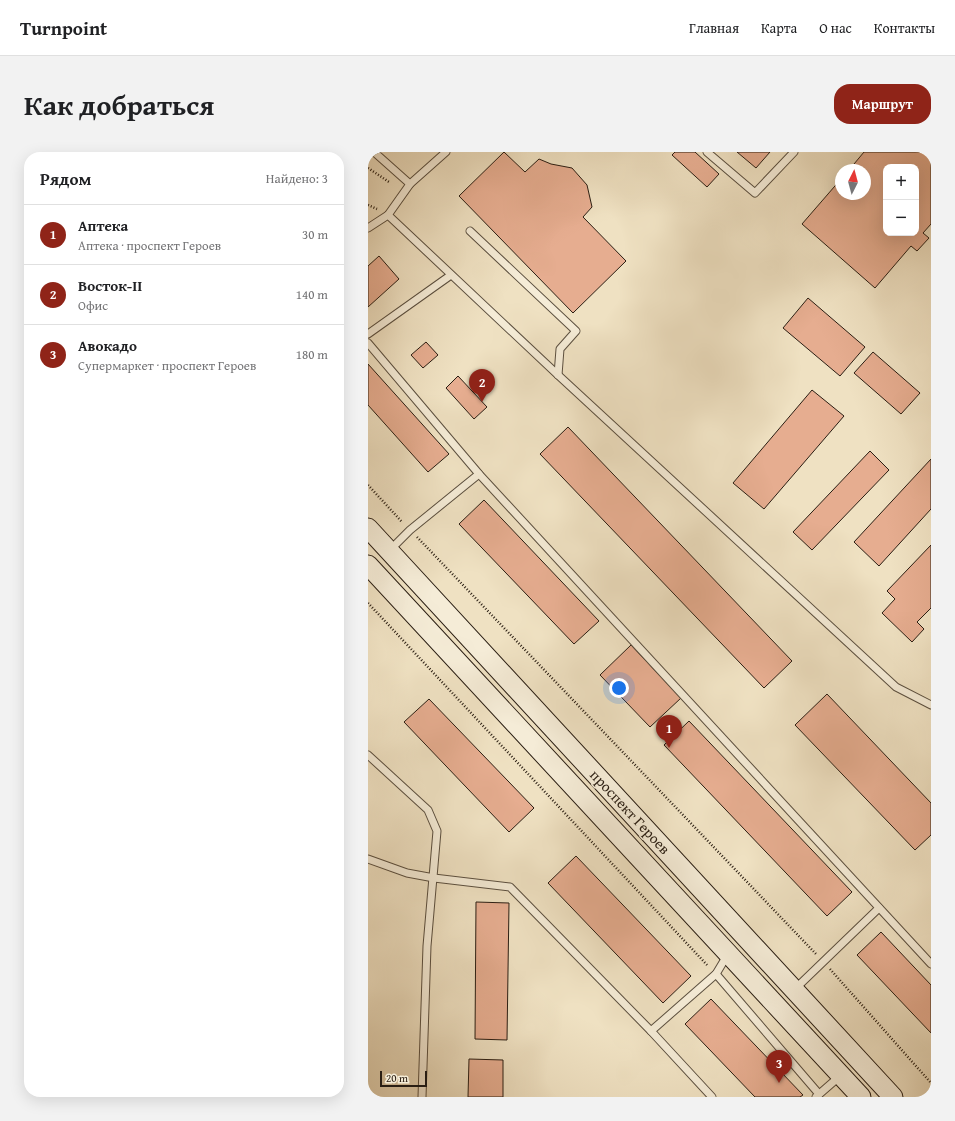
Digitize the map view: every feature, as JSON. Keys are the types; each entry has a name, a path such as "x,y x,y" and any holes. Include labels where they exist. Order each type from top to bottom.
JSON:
{"main road":[{"name":"проспект Героев","path":"368,528 893,1097"},
{"name":"проспект Героев","path":"368,565 861,1097"}],"lane":[{"path":"374,152 410,184"},
{"path":"368,228 388,215 410,184 446,152"},
{"path":"707,152 755,193 794,152"},
{"path":"388,215 558,376 896,687 931,705"},
{"path":"470,231 576,331 560,349 558,376"},
{"path":"368,334 451,275"},
{"path":"368,343 479,474 931,964"},
{"path":"389,551 410,530 479,474"},
{"path":"368,756 428,810 437,831 427,946 422,1097"},
{"path":"368,859 407,873 434,878 510,887 651,1031 712,1097"},
{"path":"794,990 879,908"},
{"path":"651,1031 716,974 728,954"},
{"path":"716,974 817,1095 841,1075"}],"path":[{"path":"368,168 404,192"},
{"path":"368,485 824,961 931,1083"},
{"path":"368,603 716,974"}],"building":[{"path":"504,152 525,172 539,159 551,164 572,168 587,185 592,207 583,217 626,261 573,313 459,196"},
{"path":"675,152 695,152 719,174 707,187 672,155"},
{"path":"737,152 770,152 756,168"},
{"path":"864,152 931,152 931,224 923,233 929,238 917,251 911,246 875,288 802,224 835,186 835,200 871,200 871,164 854,164"},
{"path":"379,256 399,279 368,307 368,266"},
{"path":"808,298 865,347 840,376 783,328"},
{"path":"426,342 438,355 423,368 411,355"},
{"path":"873,352 920,393 901,414 854,373"},
{"path":"368,364 449,454 428,472 368,405"},
{"path":"458,376 487,407 474,419 446,388"},
{"path":"812,390 844,416 764,509 733,483"},
{"path":"568,427 792,661 764,688 540,454"},
{"path":"870,451 889,470 812,550 793,532"},
{"path":"931,459 931,509 879,566 854,542"},
{"path":"484,500 599,621 574,644 459,524"},
{"path":"931,545 931,608 917,622 924,629 912,642 882,613 895,599 887,591"},
{"path":"631,645 681,698 650,727 600,675"},
{"path":"827,694 931,803 931,835 915,850 795,725"},
{"path":"429,699 534,808 509,832 404,722"},
{"path":"689,721 852,892 827,916 664,745"},
{"path":"576,856 691,976 663,1003 548,883"},
{"path":"476,902 509,903 507,1040 475,1039"},
{"path":"881,932 931,985 931,1033 857,955"},
{"path":"711,999 803,1095 800,1097 755,1097 685,1024"},
{"path":"469,1059 503,1060 503,1097 468,1097"}],"place":[{"name":"Восток-II","path":"482,402"},
{"name":"Аптека","path":"669,748"},
{"name":"Авокадо","path":"779,1083"}]}
